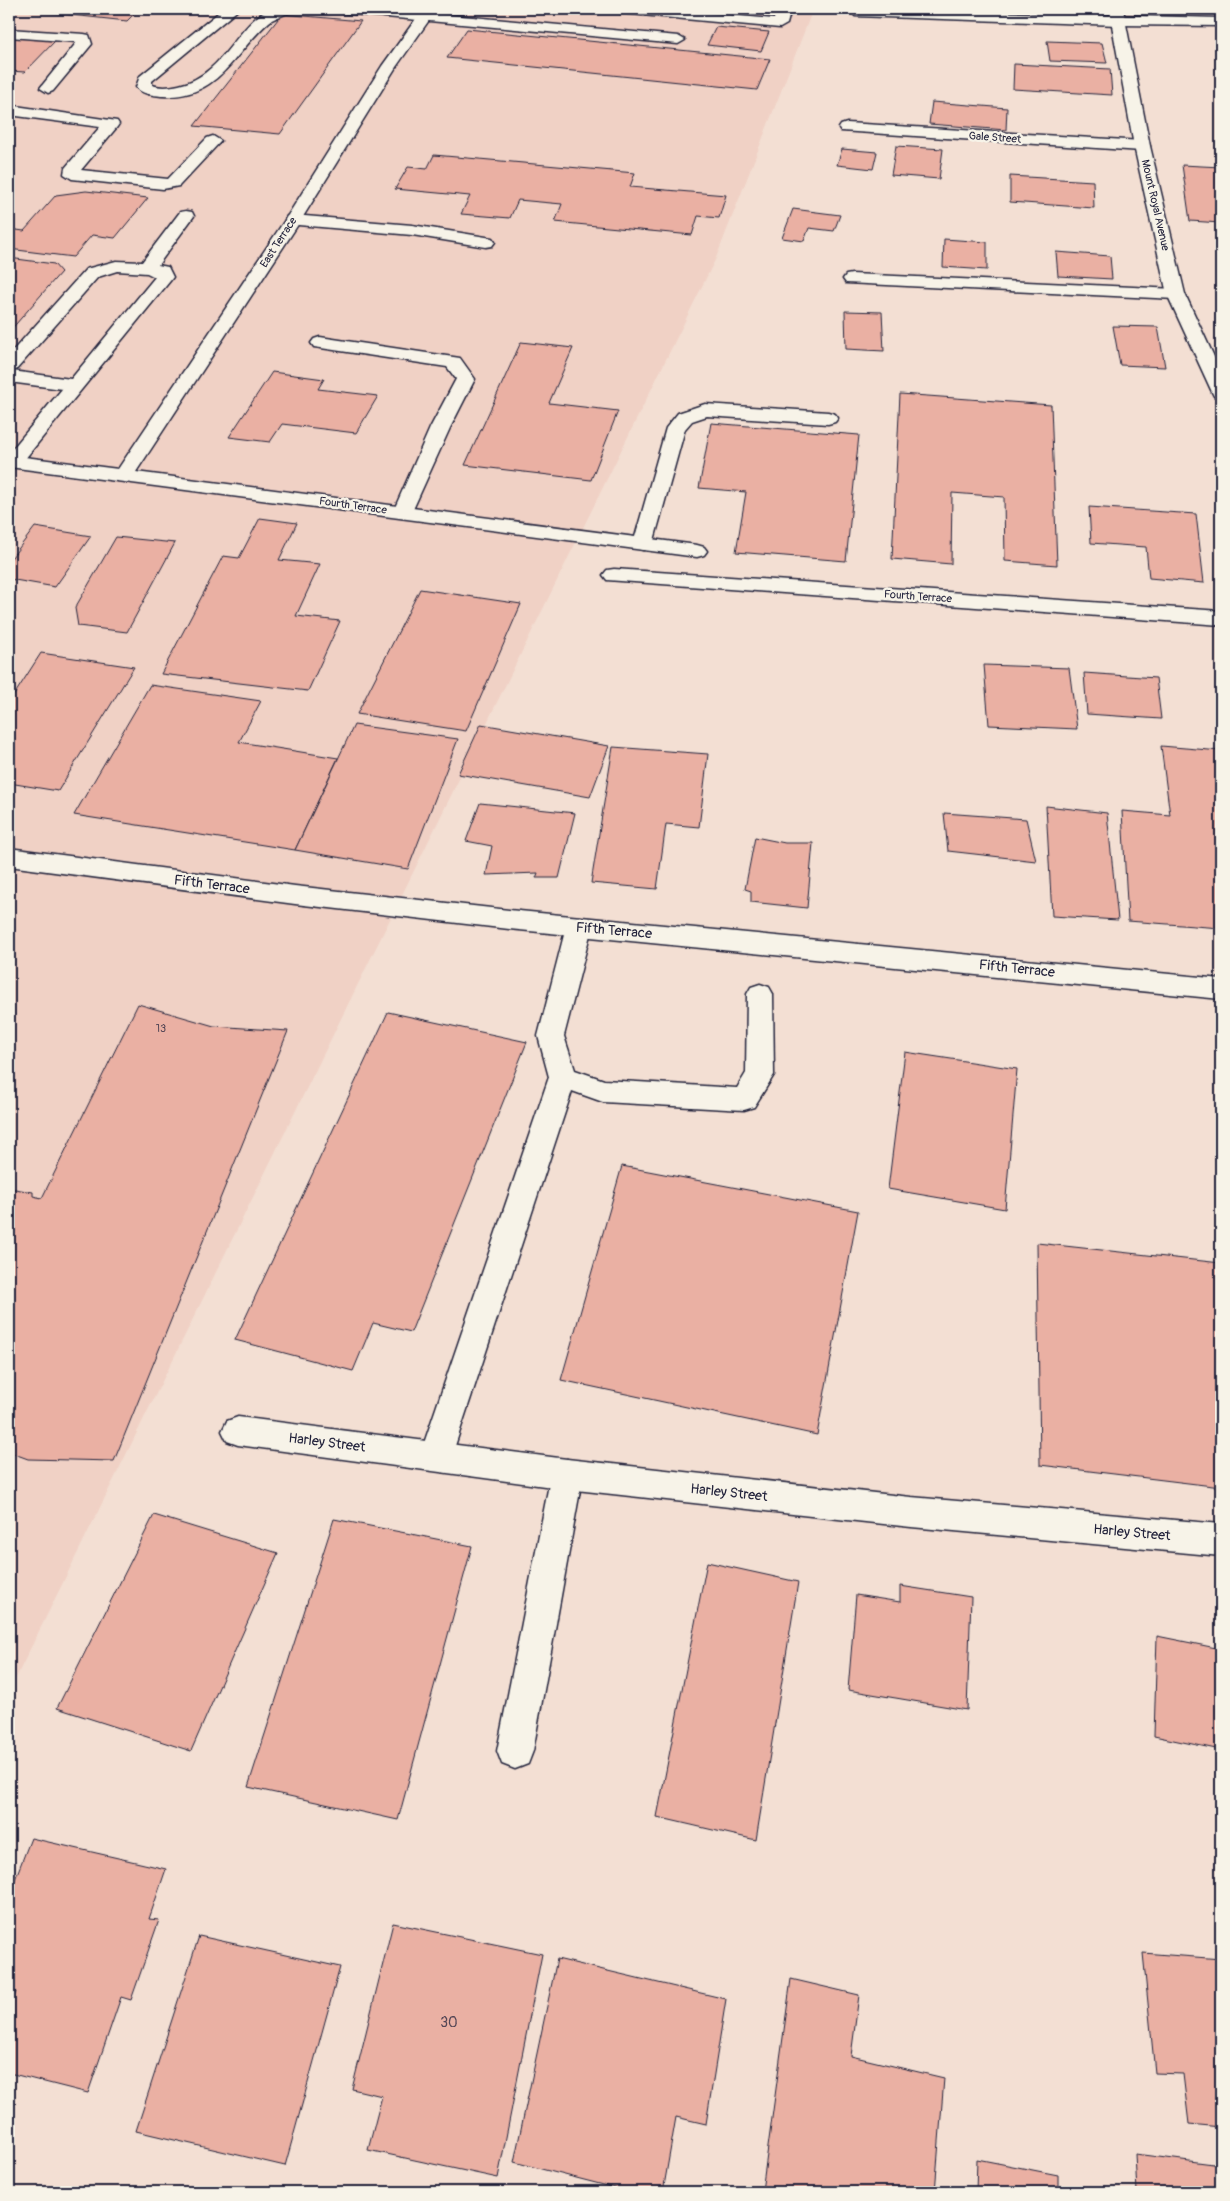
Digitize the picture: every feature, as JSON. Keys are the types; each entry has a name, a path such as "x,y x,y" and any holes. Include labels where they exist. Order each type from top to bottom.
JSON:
{"street":[{"path":"232,9 145,79 144,87 153,91 165,92 191,88 212,78 265,18 285,9"},
{"path":"342,9 427,13 678,40"},
{"path":"620,9 780,24 784,9"},
{"name":"East Terrace","path":"125,474 293,220 389,66 427,13"},
{"path":"860,13 1118,15 1221,22"},
{"name":"Mount Royal Avenue","path":"1118,15 1142,146 1176,294 1221,392"},
{"path":"9,33 84,38 85,44 48,88"},
{"path":"9,110 111,124 73,168 72,174 163,184 173,183 213,141"},
{"name":"Gale Street","path":"847,128 1142,146"},
{"path":"147,268 186,216"},
{"path":"293,220 412,230 486,242"},
{"path":"9,366 92,273 116,266 162,271 164,277 11,461"},
{"path":"852,279 1176,294"},
{"path":"320,343 453,362 466,379 440,428 403,512"},
{"path":"9,376 75,385"},
{"path":"643,544 676,428 685,417 705,410 828,418"},
{"name":"Fourth Terrace","path":"11,461 125,474 697,551"},
{"name":"Fourth Terrace","path":"614,575 1221,618"},
{"name":"Fifth Terrace","path":"9,857 180,880 579,927 928,959 1221,989"},
{"path":"436,1456 563,1077 551,1036 579,927"},
{"path":"563,1077 603,1091 744,1099 760,1075 760,994"},
{"name":"Harley Street","path":"238,1431 568,1474 911,1512 1221,1540"},
{"path":"515,1751 568,1474"}],"shaded area":[{"path":"9,9 813,9 716,258 9,1692"}],"building":[{"path":"15,9 139,9 127,21"},
{"path":"282,14 361,21 280,134 194,126"},
{"path":"716,27 769,32 761,51 707,45"},
{"path":"467,29 770,59 757,90 447,58"},
{"path":"15,37 56,40 25,72 9,71 9,43"},
{"path":"1047,41 1102,43 1107,63 1050,61"},
{"path":"1014,64 1110,69 1112,95 1013,89"},
{"path":"932,102 1007,108 1006,130 929,124"},
{"path":"896,146 943,149 939,179 891,175"},
{"path":"842,149 877,152 873,169 837,165"},
{"path":"434,155 635,173 630,187 726,195 719,218 698,216 692,235 555,222 562,204 518,200 510,218 461,214 470,196 395,189 408,167 427,169"},
{"path":"1182,165 1221,167 1221,223 1190,221"},
{"path":"1010,176 1093,181 1094,208 1010,202"},
{"path":"86,191 148,198 115,238 92,235 73,257 9,249 9,229 24,231 56,195"},
{"path":"793,209 840,215 834,231 809,228 804,241 782,238"},
{"path":"944,239 987,242 987,270 943,267"},
{"path":"1056,252 1110,256 1112,279 1058,276"},
{"path":"9,258 54,264 61,272 9,332"},
{"path":"845,311 882,312 884,351 846,349"},
{"path":"1113,326 1158,327 1165,367 1120,365"},
{"path":"521,342 573,348 549,403 618,411 591,480 465,465"},
{"path":"272,372 324,379 318,389 378,396 356,433 282,424 270,442 229,437"},
{"path":"900,394 1051,405 1057,565 1005,561 1004,497 952,493 951,564 892,559"},
{"path":"711,423 859,435 846,561 736,552 746,492 699,488"},
{"path":"1089,507 1196,514 1204,583 1149,578 1146,547 1091,543"},
{"path":"260,518 297,523 279,560 320,564 296,616 340,621 308,691 161,674 223,556 239,558"},
{"path":"35,527 91,536 55,587 9,579 9,561"},
{"path":"116,537 175,543 127,632 78,626 75,608"},
{"path":"420,589 521,604 466,731 357,714"},
{"path":"41,653 134,667 58,791 9,783 9,703"},
{"path":"984,665 1069,668 1077,729 989,725"},
{"path":"1084,673 1156,678 1161,719 1087,714"},
{"path":"150,685 261,701 239,742 338,758 295,850 74,815"},
{"path":"481,724 609,746 590,797 458,774"},
{"path":"354,725 458,739 408,869 295,850"},
{"path":"1161,746 1221,751 1221,928 1128,921 1122,811 1170,815"},
{"path":"613,747 708,754 699,827 666,824 657,889 591,883"},
{"path":"480,803 575,813 559,878 536,878 538,873 486,875 492,846 466,841"},
{"path":"1046,806 1107,813 1118,920 1052,916"},
{"path":"944,813 1026,819 1036,861 948,851"},
{"path":"755,837 785,843 813,843 807,908 751,902 751,891 745,889"},
{"path":"138,1004 214,1026 288,1031 114,1461 28,1459 9,1452 9,1188 33,1192 33,1196 42,1198"},
{"path":"388,1012 527,1042 411,1332 373,1323 353,1371 235,1340"},
{"path":"905,1052 1017,1069 1005,1209 888,1189"},
{"path":"622,1166 858,1211 817,1435 561,1380"},
{"path":"1037,1243 1221,1263 1221,1487 1040,1465"},
{"path":"154,1515 278,1553 191,1751 57,1708"},
{"path":"334,1519 472,1546 398,1820 248,1787"},
{"path":"707,1562 798,1582 756,1840 657,1817"},
{"path":"900,1586 971,1597 967,1710 848,1690 856,1595 900,1602"},
{"path":"1157,1636 1221,1649 1221,1750 1154,1736"},
{"path":"31,1838 166,1869 149,1919 159,1920 131,2000 121,1997 88,2093 9,2073 9,2010 16,1992 9,1990 9,1895"},
{"path":"393,1923 542,1954 498,2178 368,2150 382,2096 352,2089"},
{"path":"199,1936 340,1967 285,2166 136,2131"},
{"path":"1143,1953 1221,1959 1221,2127 1189,2124 1183,2074 1155,2073"},
{"path":"557,1959 726,1999 706,2124 676,2117 663,2192 631,2192 514,2162"},
{"path":"791,1979 859,1995 851,2056 944,2078 935,2192 762,2191"},
{"path":"1135,2154 1221,2165 1221,2192 1137,2192"},
{"path":"977,2159 1058,2175 1058,2192 976,2192"}]}
